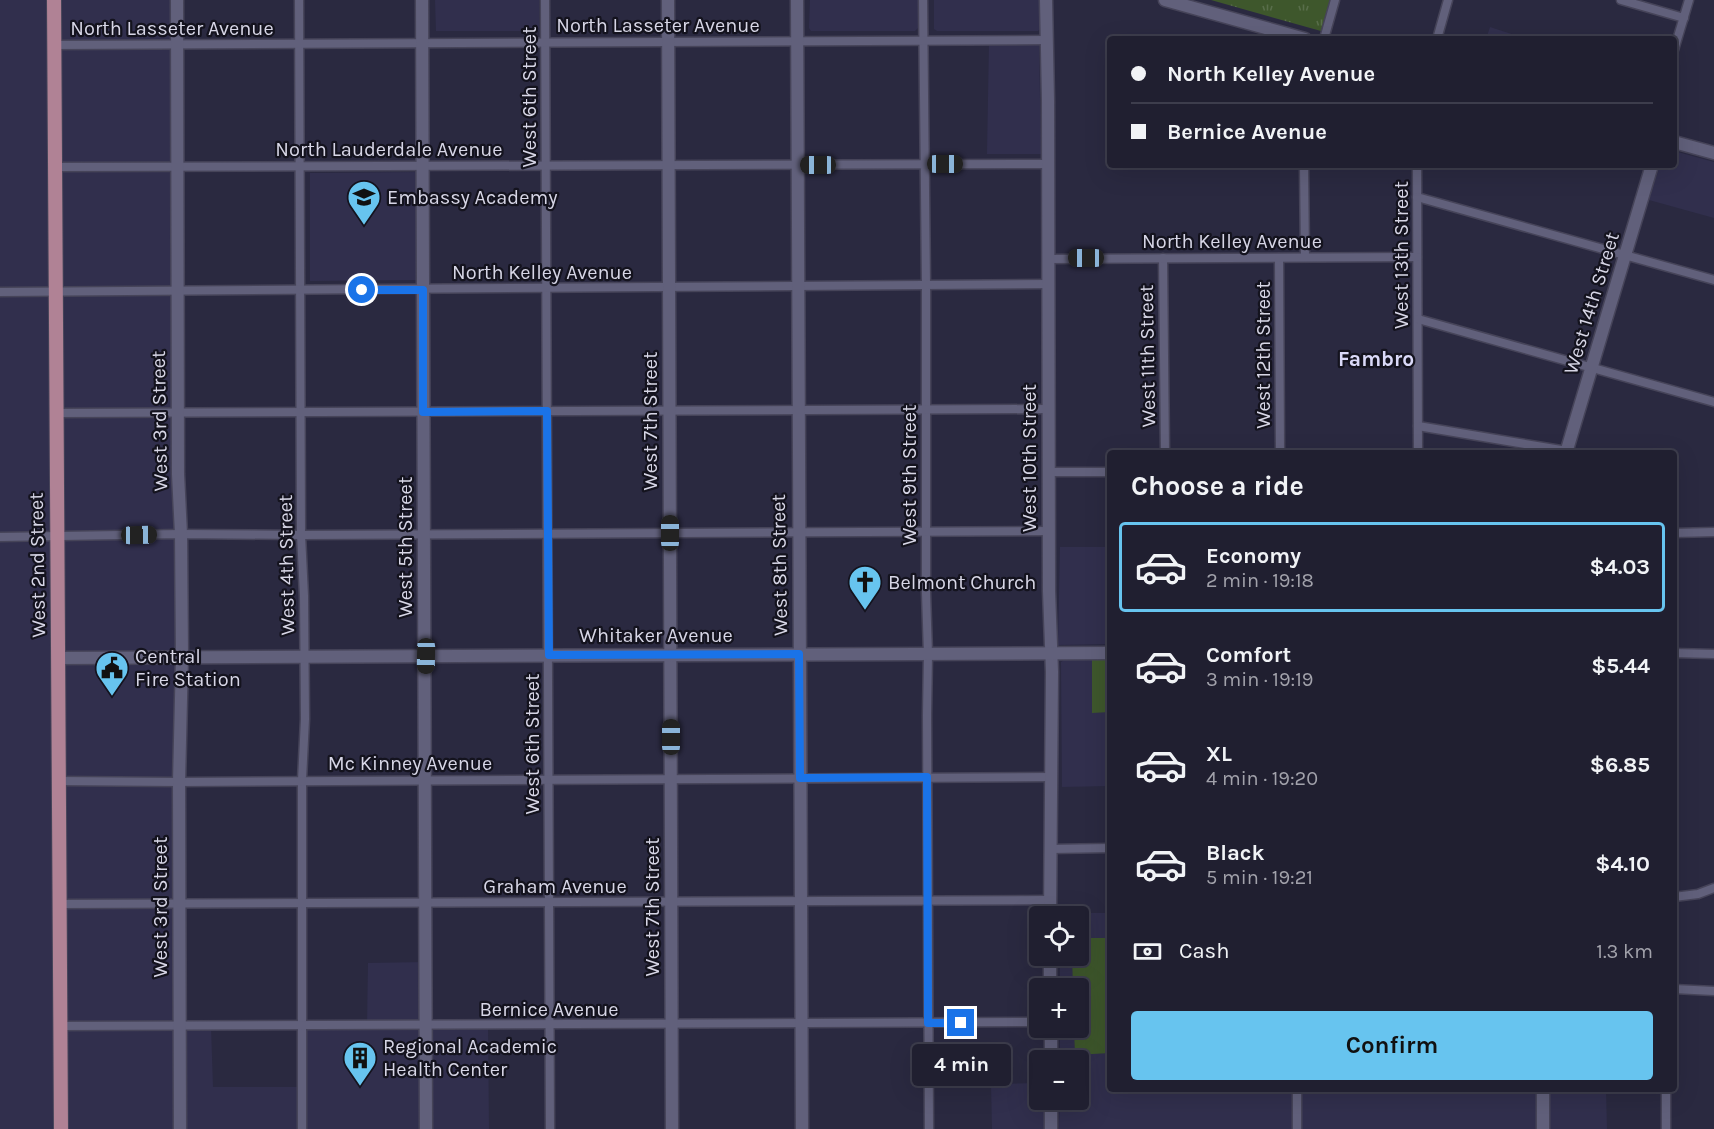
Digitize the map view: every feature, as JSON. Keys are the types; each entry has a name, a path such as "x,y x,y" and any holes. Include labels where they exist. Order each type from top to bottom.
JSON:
{"main road":[{"name":"West 2nd Street","path":"54,0 61,1129"}],"street":[{"name":"West 3rd Street","path":"177,0 178,413 182,657 179,782 180,1129"},
{"name":"West 4th Street","path":"300,0 301,535 305,719 302,780 302,1129"},
{"name":"West 5th Street","path":"422,0 426,1129"},
{"name":"West 6th Street","path":"545,0 550,1129"},
{"name":"West 7th Street","path":"668,0 672,1129"},
{"name":"West 8th Street","path":"797,0 801,1129"},
{"name":"West 9th Street","path":"923,0 928,654 928,1129"},
{"name":"West 10th Street","path":"1046,0 1048,531 1051,653 1050,906"},
{"path":"1165,0 1293,36"},
{"path":"1325,36 1335,0"},
{"path":"1438,36 1448,0"},
{"path":"1621,0 1683,18"},
{"path":"1677,39 1689,0"},
{"name":"North Lasseter Avenue","path":"54,45 1046,40"},
{"path":"1677,143 1714,153"},
{"name":"North Lauderdale Avenue","path":"54,167 1048,164"},
{"path":"1304,168 1305,257"},
{"name":"West 13th Street","path":"1417,168 1418,450"},
{"name":"West 14th Street","path":"1568,450 1651,168"},
{"path":"1417,197 1714,280"},
{"name":"North Kelley Avenue","path":"1047,259 1418,257"},
{"name":"West 11th Street","path":"1163,258 1165,450"},
{"name":"West 12th Street","path":"1279,258 1280,450"},
{"name":"North Kelley Avenue","path":"0,292 1048,284"},
{"path":"1418,320 1714,402"},
{"path":"56,413 1048,409"},
{"path":"1418,426 1556,450"},
{"path":"1048,472 1107,472"},
{"path":"0,537 181,534 424,535 1048,531"},
{"path":"1677,533 1714,532"},
{"name":"Whitaker Avenue","path":"58,657 1107,652"},
{"path":"1677,653 1714,654"},
{"name":"Mc Kinney Avenue","path":"59,780 179,782 1050,777"},
{"path":"1050,849 1107,848"},
{"path":"1677,897 1698,894 1714,888"},
{"name":"Graham Avenue","path":"59,904 1050,900"},
{"path":"1677,989 1714,992"},
{"name":"Bernice Avenue","path":"59,1026 1029,1022"},
{"path":"1297,1092 1297,1129"},
{"path":"1543,1092 1543,1129"},
{"path":"1666,1092 1666,1129"},
{"path":"1051,1110 1051,1129"}],"shaded area":[{"path":"0,0 178,0 188,667 179,783 180,1026 211,1026 213,1087 302,1087 302,1026 367,1026 368,963 426,962 426,1025 488,1025 489,1129 0,1129"},
{"path":"435,0 539,0 539,31 436,31"},
{"path":"810,0 918,0 918,28 915,31 811,31 809,28"},
{"path":"934,0 1040,0 1041,28 1038,31 937,31 934,29"},
{"path":"1490,27 1518,36 1487,36"},
{"path":"989,43 1039,45 1041,154 987,154"},
{"path":"1677,152 1714,162 1714,218 1649,200 1659,168 1677,168"},
{"name":"Embassy Academy","path":"419,172 419,280 310,281 310,173"},
{"path":"1060,547 1107,547 1107,644 1058,645"},
{"path":"1064,660 1107,660 1107,786 1062,787 1061,662"},
{"path":"1089,913 1107,913 1107,1092 1606,1092 1607,1129 1059,1129 1060,1110 1089,1110 1089,1050 1060,1050 1060,1038 1089,1038 1089,978 1060,978 1060,966 1089,966"},
{"path":"1029,1083 1029,1110 1051,1110 1051,1129 992,1129 991,1084"}],"green space":[{"path":"1211,0 1330,0 1321,31"},
{"path":"1092,660 1107,660 1107,712 1092,713"},
{"path":"1089,938 1107,938 1107,1053 1089,1054 1089,1050 1075,1050 1074,1038 1089,1038 1089,978 1073,978 1072,966 1089,966"}],"place":[{"name":"Embassy Academy","path":"364,226"},
{"name":"Belmont Church","path":"865,611"},
{"name":"Central Fire Station","path":"112,697"},
{"name":"Regional Academic Health Center","path":"360,1087"}],"district":[{"name":"Fambro","path":"1376,359"}],"route":[{"path":"362,290 423,290 423,412 547,411 549,655 799,654 800,778 927,777 928,1023 961,1023"}]}
